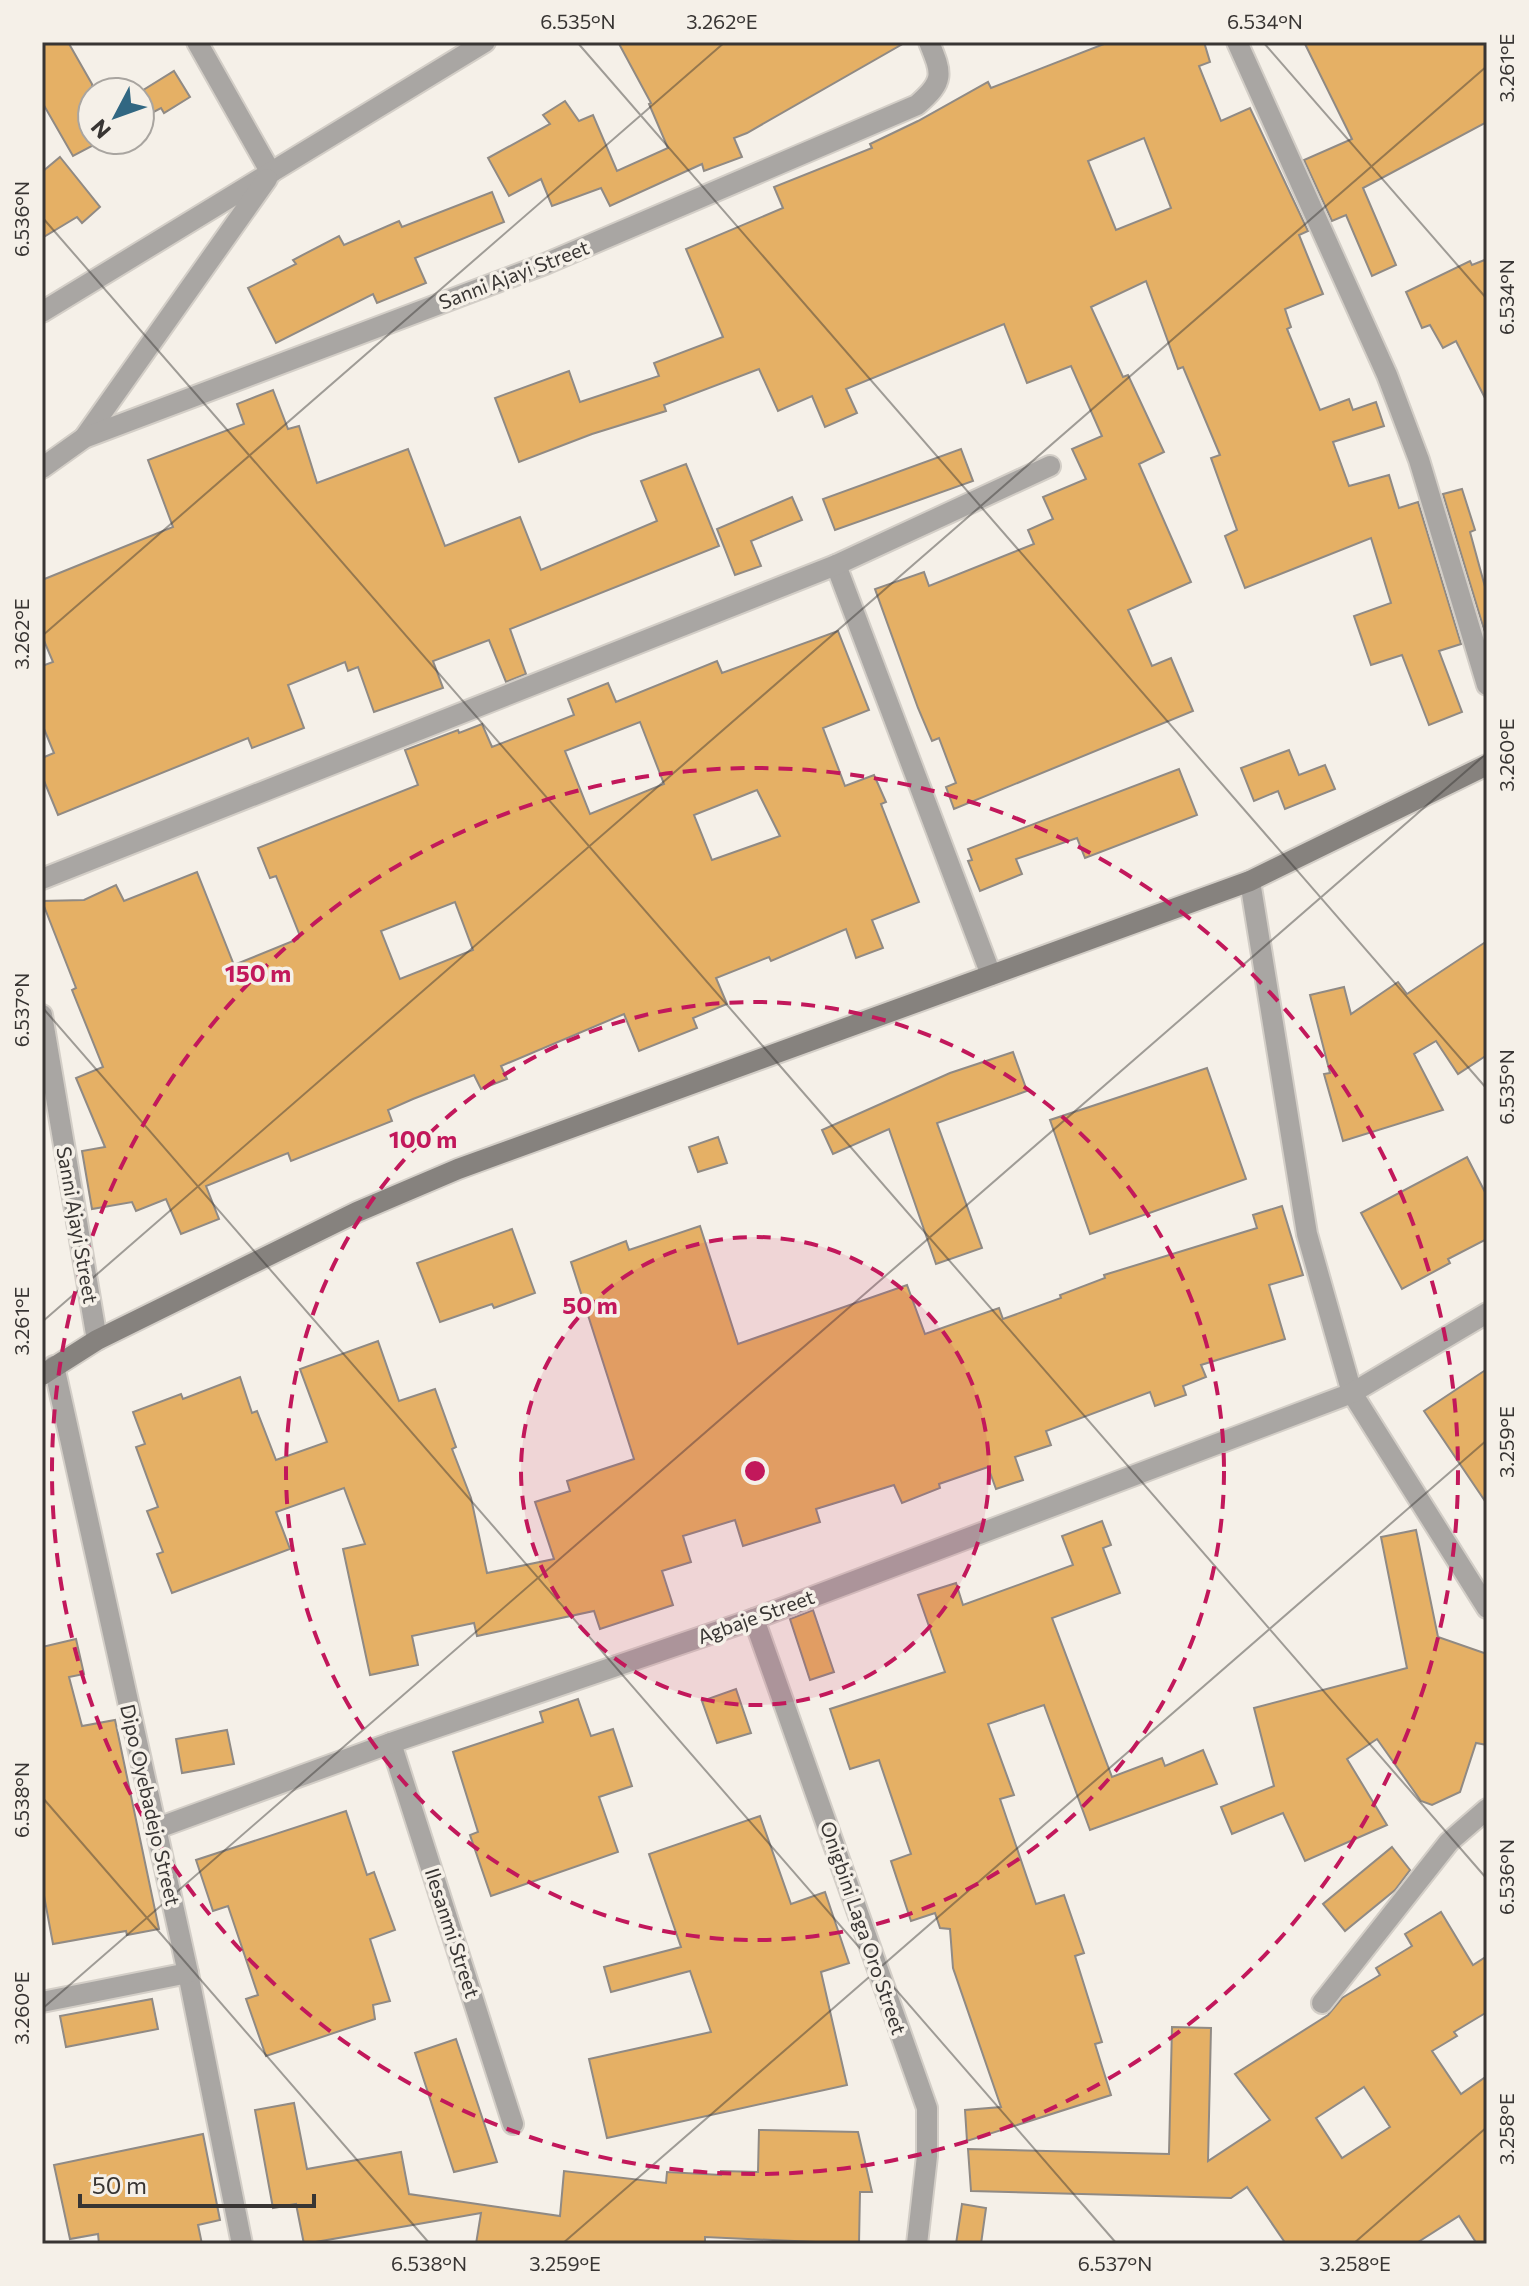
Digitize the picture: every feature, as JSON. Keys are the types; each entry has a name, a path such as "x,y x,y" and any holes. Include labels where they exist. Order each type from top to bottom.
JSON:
{"main road":[{"path":"48,1370 97,1340 357,1212 458,1169 1250,881 1487,765"}],"street":[{"path":"197,42 271,173"},
{"path":"42,312 485,42"},
{"name":"Sanni Ajayi Street","path":"42,468 84,438 545,264 917,105 936,88 940,70 929,42"},
{"path":"1237,42 1387,375 1419,460 1487,685"},
{"path":"84,438 271,173"},
{"path":"42,879 836,565 1050,466"},
{"path":"836,565 991,975"},
{"path":"1250,881 1307,1234 1352,1393 1487,1608"},
{"name":"Sanni Ajayi Street","path":"42,1015 97,1340"},
{"name":"Agbaje Street","path":"155,1829 391,1743 754,1619 1352,1393 1487,1313"},
{"name":"Dipo Oyebadejo Street","path":"48,1370 188,1973 242,2244"},
{"name":"Onigbini Laga Oro Street","path":"754,1619 927,2108 927,2156 917,2244"},
{"name":"Ilesanmi Street","path":"391,1743 513,2124"},
{"path":"1322,2003 1449,1842 1487,1809"},
{"path":"42,2002 188,1973"}],"building":[{"path":"42,42 68,42 87,76 76,76 76,154 73,156 42,102"},
{"path":"618,42 906,42 734,138 742,157 704,171 702,164 610,206 601,188 552,206 541,179 509,196 488,158 550,124 543,115 565,101 579,121 593,115 617,171 668,148 651,103"},
{"path":"1109,42 1204,42 1210,62 1199,66 1221,121 1250,108 1308,231 1299,235 1323,294 1285,309 1291,327 1287,329 1320,410 1349,399 1353,410 1376,402 1384,426 1333,442 1349,486 1389,475 1399,508 1418,502 1461,644 1439,651 1462,712 1429,725 1402,655 1371,665 1354,616 1391,603 1371,538 1245,588 1225,536 1237,530 1211,458 1220,455 1183,367 1178,369 1146,281 1091,307 1123,377 1128,375 1164,452 1139,464 1191,582 1128,610 1152,666 1171,658 1193,711 954,809 946,787 956,783 939,738 932,741 918,708 875,589 924,572 929,586 1034,544 1028,530 1053,519 1043,497 1086,479 1072,449 1102,436 1071,366 1027,383 1004,324 846,389 857,413 825,427 812,396 778,411 759,369 664,405 666,411 592,434 519,462 495,398 569,371 580,402 659,376 654,363 723,337 686,249 783,208 774,187 872,148 870,144 988,82 991,88","holes":["1144,138 1171,208 1116,230 1088,161"]},
{"path":"1304,42 1487,42 1487,122 1363,188 1396,265 1372,276 1346,215 1332,221 1304,160 1352,139"},
{"path":"174,71 190,97 164,113 161,108 156,111 156,82"},
{"path":"60,157 100,207 82,223 77,217 42,238 42,172"},
{"path":"492,192 504,222 415,258 426,283 377,303 373,294 276,343 248,288 296,264 293,260 339,236 344,245 399,221 402,227"},
{"path":"1487,259 1487,402 1456,341 1443,348 1430,325 1422,328 1406,292 1470,261 1472,265"},
{"path":"273,390 288,429 299,426 317,483 408,449 445,546 520,517 541,570 657,521 641,481 686,464 719,546 510,629 526,674 506,682 489,640 433,661 443,688 374,712 358,667 348,671 345,662 288,685 304,728 252,748 248,738 58,815 42,776 42,758 54,753 42,724 42,666 53,662 42,636 42,580 173,527 148,460 244,424 237,404"},
{"path":"961,449 973,481 835,530 823,499"},
{"path":"1462,489 1475,530 1470,532 1487,594 1486,636 1443,494"},
{"path":"792,497 802,520 751,541 761,566 735,575 717,529"},
{"path":"838,631 869,710 823,728 845,786 874,775 886,802 881,804 919,902 872,920 883,948 856,958 846,929 771,961 769,957 716,978 727,1004 693,1018 697,1028 639,1051 624,1014 501,1066 507,1079 481,1089 474,1075 413,1099 388,1110 392,1121 291,1161 288,1153 206,1186 219,1219 181,1234 166,1199 136,1211 132,1202 92,1209 82,1151 105,1147 76,1078 103,1067 72,990 76,988 42,901 84,900 116,885 124,901 197,872 234,965 300,936 276,876 270,878 258,848 418,785 405,750 482,724 492,747 574,715 568,699 608,683 616,702 717,661 722,673","holes":["640,722 664,784 590,814 565,751","757,790 780,836 712,860 694,815","455,902 473,950 400,979 381,931"]},
{"path":"1289,750 1299,775 1325,765 1335,789 1285,809 1278,791 1254,801 1241,768"},
{"path":"1179,769 1197,815 1085,858 1077,838 1016,859 1022,874 980,891 968,861 972,860 968,849"},
{"path":"1487,941 1487,1055 1458,1074 1436,1041 1414,1054 1443,1110 1343,1141 1324,1074 1330,1073 1310,995 1344,987 1351,1014 1398,982 1407,994"},
{"path":"1013,1052 1027,1091 937,1123 982,1248 936,1264 889,1129 833,1154 822,1130 950,1073"},
{"path":"1207,1068 1246,1179 1090,1234 1050,1120"},
{"path":"718,1137 727,1163 698,1172 689,1147"},
{"path":"1467,1157 1487,1196 1487,1239 1448,1259 1450,1263 1402,1289 1361,1213"},
{"path":"1282,1206 1303,1275 1269,1285 1285,1339 1201,1365 1206,1377 1183,1386 1186,1395 1155,1406 1150,1392 1046,1431 1051,1445 1015,1457 1023,1480 996,1489 988,1467 939,1484 940,1488 902,1503 894,1485 816,1509 820,1522 743,1546 735,1520 683,1536 691,1562 662,1571 673,1605 600,1629 594,1611 477,1636 474,1623 412,1636 418,1665 370,1675 343,1549 365,1544 344,1488 276,1512 290,1549 172,1593 157,1554 163,1552 147,1511 158,1507 136,1447 145,1444 133,1412 181,1394 183,1399 240,1377 252,1413 257,1411 276,1460 327,1442 300,1369 378,1341 399,1401 435,1389 456,1447 452,1449 471,1498 487,1573 554,1559 535,1502 570,1491 567,1481 634,1459 571,1262 626,1241 629,1250 700,1226 738,1344 907,1285 925,1334 999,1308 1003,1319 1061,1298 1060,1295 1105,1278 1104,1275 1257,1228 1253,1215"},
{"path":"512,1229 535,1293 440,1322 417,1263"},
{"path":"1487,1369 1487,1504 1424,1411"},
{"path":"1102,1521 1111,1545 1103,1548 1120,1593 1052,1618 1112,1777 1162,1758 1165,1766 1203,1750 1217,1784 1090,1830 1044,1705 988,1724 1014,1795 1000,1799 1036,1904 1064,1895 1084,1953 1075,1956 1102,2042 1095,2044 1111,2095 967,2141 965,2110 1001,2107 953,1968 950,1929 940,1928 935,1913 911,1921 891,1861 911,1854 879,1760 850,1769 830,1709 945,1672 918,1595 956,1583 963,1605 1073,1565 1062,1536"},
{"path":"1416,1530 1438,1637 1487,1654 1487,1745 1476,1743 1460,1792 1432,1805 1421,1801 1377,1739 1347,1759 1387,1825 1305,1861 1283,1813 1232,1834 1221,1807 1274,1786 1254,1708 1407,1668 1381,1537"},
{"path":"813,1610 834,1672 810,1680 790,1619"},
{"path":"76,1639 84,1674 69,1677 82,1726 115,1720 159,1929 127,1935 126,1931 53,1944 42,1885 42,1647"},
{"path":"736,1689 751,1733 717,1743 702,1701"},
{"path":"578,1699 591,1736 613,1729 632,1786 599,1797 618,1852 491,1896 470,1835 478,1832 453,1752 543,1722 540,1712"},
{"path":"227,1730 234,1764 182,1773 176,1739"},
{"path":"346,1811 367,1875 374,1872 395,1930 370,1939 390,2001 373,2005 375,2019 266,2056 246,1999 258,1995 228,1906 213,1911 196,1860"},
{"path":"760,1816 791,1904 825,1892 849,1963 821,1972 847,2085 607,2138 589,2059 711,2032 690,1971 611,1992 604,1967 681,1947 649,1854"},
{"path":"1392,1847 1410,1870 1395,1890 1345,1931 1323,1904"},
{"path":"1441,1912 1473,1965 1487,1956 1487,2012 1454,2032 1457,2036 1432,2051 1461,2094 1487,2076 1487,2244 1477,2244 1459,2216 1415,2244 1286,2244 1247,2187 1231,2198 971,2191 968,2149 1169,2154 1172,2027 1211,2028 1208,2161 1270,2120 1235,2074 1328,2015 1342,1998 1380,1975 1376,1968 1412,1946 1405,1934","holes":["1364,2087 1390,2127 1342,2158 1316,2118"]},
{"path":"152,1999 158,2029 66,2047 60,2016"},
{"path":"456,2039 497,2162 454,2172 415,2053"},
{"path":"294,2103 307,2169 401,2152 409,2194 560,2216 564,2171 666,2183 667,2172 721,2175 721,2171 758,2172 759,2130 858,2132 872,2192 860,2192 859,2244 705,2237 705,2244 476,2244 481,2213 304,2244 296,2204 273,2208 255,2110"},
{"path":"203,2134 220,2220 198,2225 202,2244 99,2244 98,2234 70,2239 54,2165"},
{"path":"962,2204 986,2208 981,2244 956,2244"}]}
